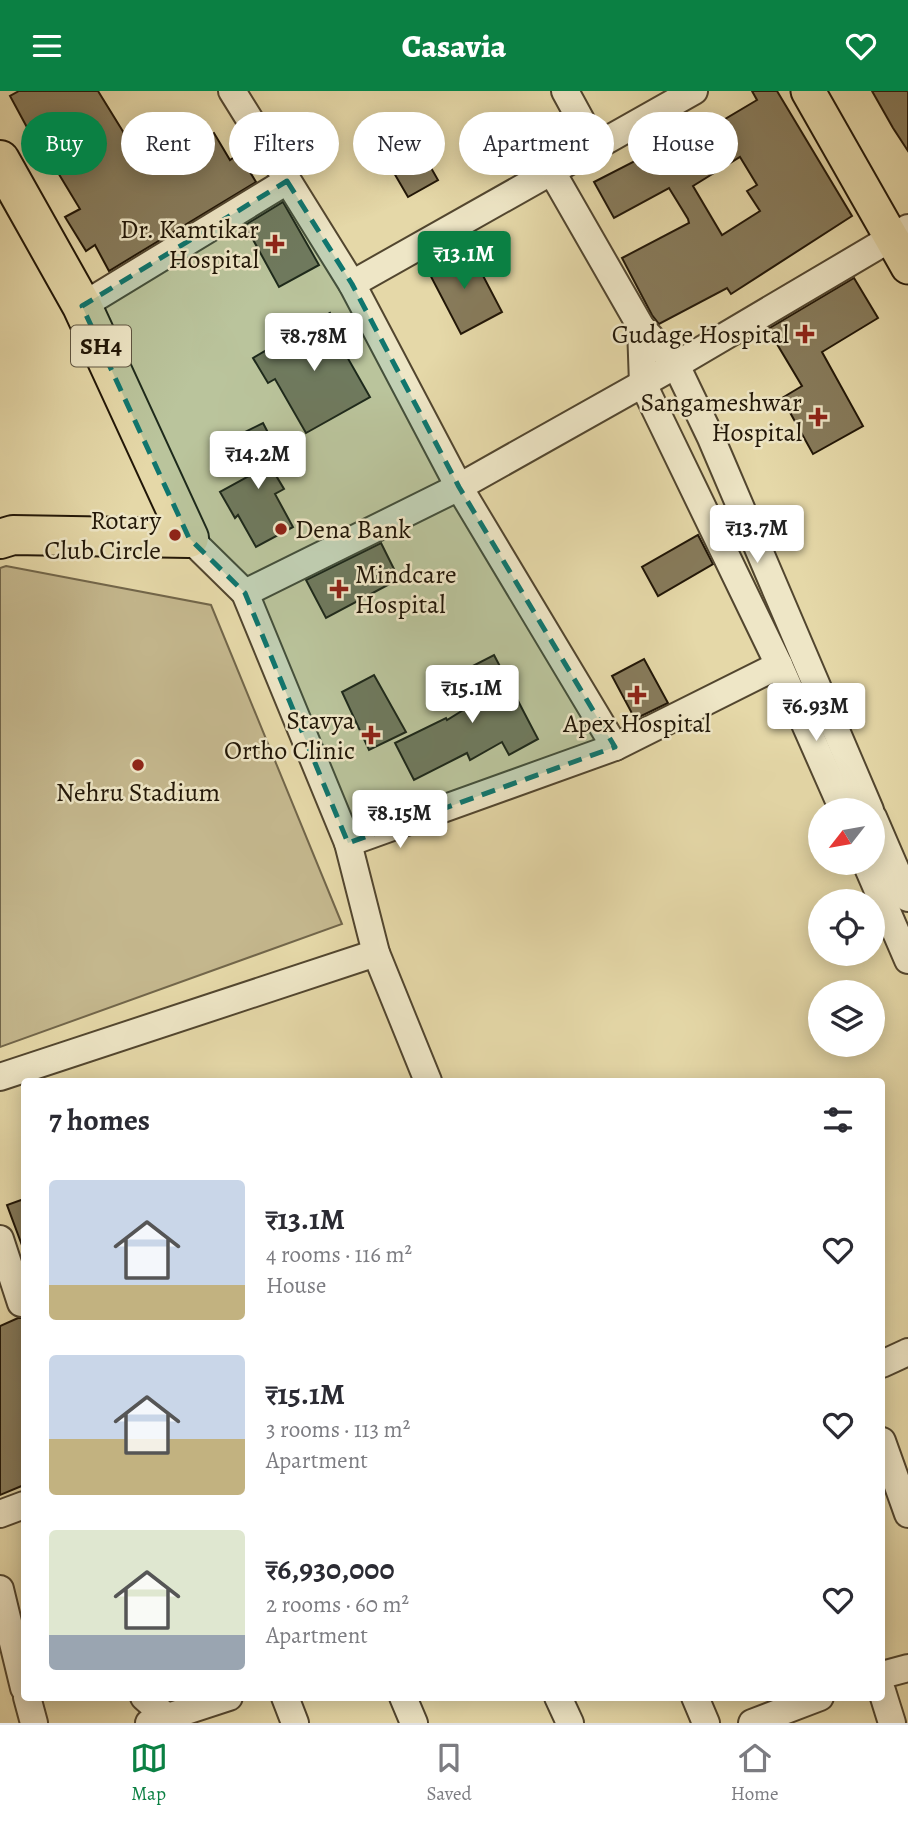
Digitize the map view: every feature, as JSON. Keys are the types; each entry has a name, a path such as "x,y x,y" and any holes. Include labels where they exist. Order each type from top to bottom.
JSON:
{"highway":[{"name":"SH4","path":"0,160 82,306 189,538"},
{"path":"0,539 13,535 189,538"}],"main road":[{"path":"808,91 899,233 908,267"}],"street":[{"path":"232,91 352,284 459,487 615,747"},
{"path":"565,91 576,112"},
{"path":"614,135 694,91"},
{"path":"352,284 547,175"},
{"path":"554,175 641,327 676,365 711,437 865,798"},
{"path":"82,306 287,180"},
{"path":"245,593 459,487 676,365 899,233"},
{"path":"641,327 643,384 779,665 838,798"},
{"path":"189,538 245,593 348,843 376,953 427,1078"},
{"path":"348,843 615,747 779,665"},
{"path":"886,847 908,898"},
{"path":"871,875 908,960"},
{"path":"0,1077 376,953"},
{"path":"0,1239 21,1303"},
{"path":"885,1363 908,1352"},
{"path":"885,1449 908,1514"},
{"path":"0,1514 21,1506"},
{"path":"0,1589 21,1676"},
{"path":"885,1674 908,1668"},
{"path":"28,1701 34,1723"},
{"path":"147,1701 163,1721 218,1701"},
{"path":"287,1701 295,1723"},
{"path":"405,1701 414,1723"},
{"path":"560,1701 570,1723"},
{"path":"697,1701 706,1723"},
{"path":"752,1723 810,1701"},
{"path":"885,1701 892,1723"}],"highlighted area":[{"path":"287,181 352,284 459,487 615,747 348,843 245,593 189,538 82,306"}],"shaded area":[{"name":"Nehru Stadium","path":"6,566 211,605 342,924 0,1047 0,568"}],"building":[{"path":"19,91 98,91 121,128 121,175 215,175 215,135 229,158 229,175 252,175 256,182 109,271 95,245 86,251 65,217 80,209 59,175 107,175 107,112 21,112 21,116 10,96"},
{"path":"752,91 777,91 852,216 731,294 727,288 659,324 622,258 689,223 688,219 669,188 614,218 594,182 614,175 614,172 628,165 628,175 711,175 693,186 722,235 760,211 747,191 757,185 740,157 738,158 737,112 757,100"},
{"path":"872,91 908,91 908,151 893,128"},
{"path":"395,175 435,175 438,180 408,197"},
{"path":"283,202 319,265 279,287 245,225"},
{"path":"468,247 502,312 461,334 427,269"},
{"path":"854,278 878,318 822,352 863,426 813,454 782,398 802,386 768,329"},
{"path":"330,313 344,338 338,341 370,397 306,433 275,379 268,383 253,358"},
{"path":"263,423 277,450 265,457 284,489 275,494 293,527 256,547 238,515 235,518 220,492 256,472 237,436"},
{"path":"698,535 713,564 658,596 642,567"},
{"path":"381,543 399,579 326,618 306,580"},
{"path":"494,655 538,739 509,755 502,742 470,760 467,753 414,780 395,743 446,718 447,720 481,699 465,670"},
{"path":"644,659 668,703 635,719 612,676"},
{"path":"374,675 406,732 369,750 342,692"},
{"path":"21,1200 21,1243 7,1205"},
{"path":"21,1318 21,1486 0,1495 0,1326"}],"place":[{"name":"Dr. Kamtikar Hospital","path":"275,244"},
{"name":"Gudage Hospital","path":"805,334"},
{"name":"Sangameshwar Hospital","path":"818,417"},
{"name":"Dena Bank","path":"281,529"},
{"name":"Rotary Club Circle","path":"175,535"},
{"name":"Mindcare Hospital","path":"339,589"},
{"name":"Apex Hospital","path":"637,695"},
{"name":"Stavya Ortho Clinic","path":"371,735"},
{"name":"Nehru Stadium","path":"138,765"}]}
